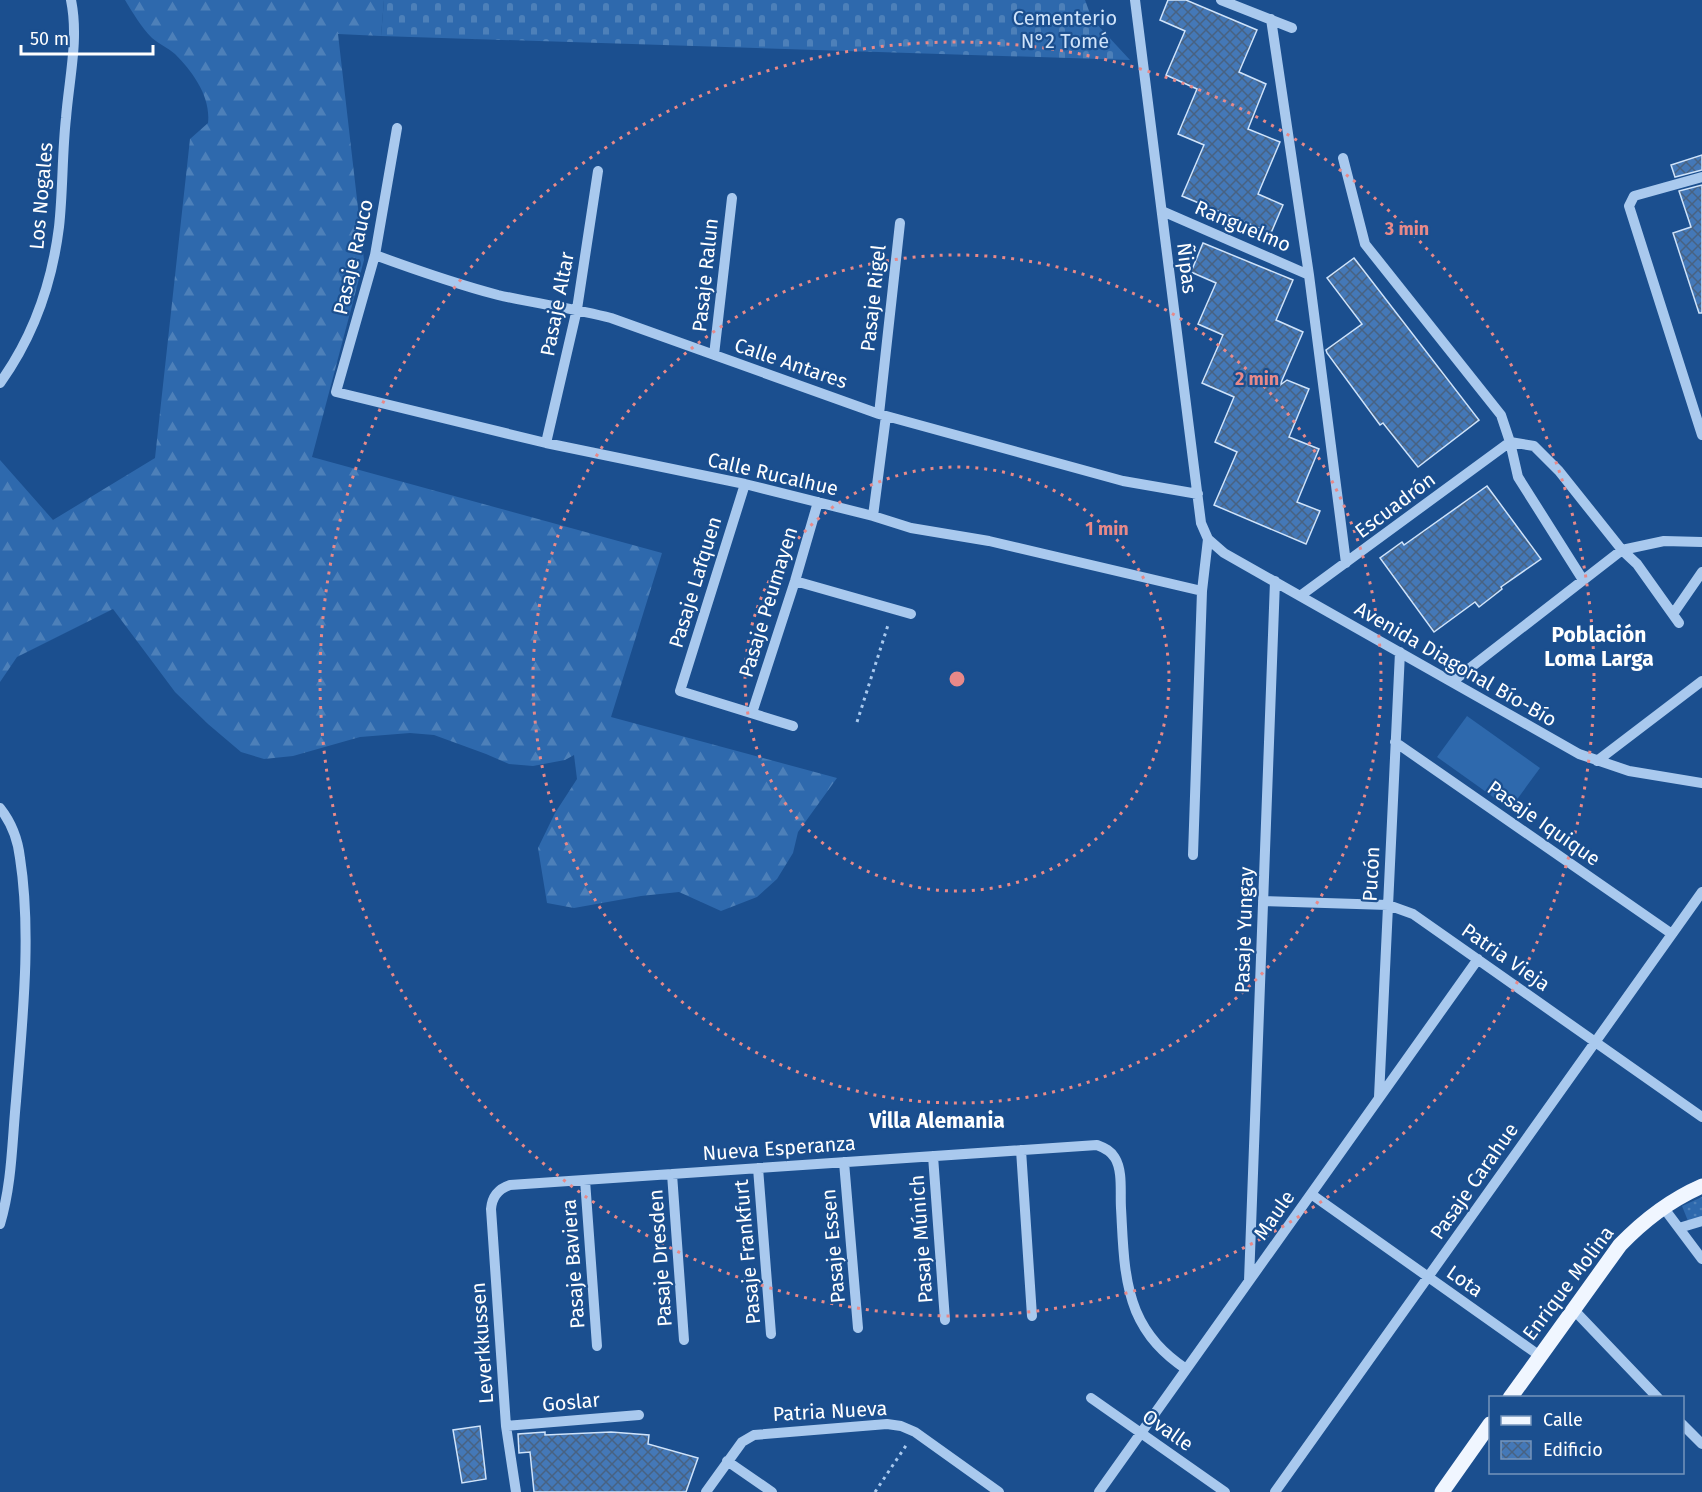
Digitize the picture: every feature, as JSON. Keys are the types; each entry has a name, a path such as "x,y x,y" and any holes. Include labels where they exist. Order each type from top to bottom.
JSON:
{"main road":[{"name":"Enrique Molina","path":"1511,1396 1620,1245 1663,1207 1702,1186"},
{"path":"1442,1492 1489,1427"}],"street":[{"name":"Los Nogales","path":"0,383 34,323 54,261 74,47 74,14 71,0"},
{"name":"Ñipas","path":"1135,0 1198,494 1202,523 1208,539"},
{"path":"1221,0 1292,28"},
{"path":"1271,19 1309,275 1346,563"},
{"name":"Pasaje Rauco","path":"336,392 375,255 397,128"},
{"path":"1343,158 1365,244 1501,415 1518,477 1583,580"},
{"name":"Pasaje Altar","path":"546,443 577,309 598,171"},
{"path":"1702,177 1634,196 1629,206 1702,435"},
{"name":"Pasaje Ralun","path":"714,355 732,198"},
{"name":"Ranguelmo","path":"1162,211 1309,275"},
{"name":"Pasaje Rigel","path":"882,415 900,223"},
{"name":"Calle Antares","path":"375,255 449,281 501,295 577,309 611,318 882,415 1123,481 1198,494"},
{"name":"Calle Rucalhue","path":"336,392 546,443 744,484 873,516 911,528 989,541 1202,591"},
{"path":"873,516 882,415"},
{"path":"1510,442 1534,446 1559,471 1622,550 1638,564 1676,619 1702,572"},
{"name":"Escuadrón","path":"1300,596 1510,442"},
{"name":"Pasaje Lafquen","path":"744,484 680,691 752,713"},
{"name":"Pasaje Peumayen","path":"752,713 818,502"},
{"path":"1193,855 1202,591 1208,539"},
{"name":"Avenida Diagonal Bío-Bío","path":"1208,539 1218,549 1579,754 1629,771 1702,783"},
{"path":"1452,682 1622,550 1664,541 1702,542"},
{"path":"795,581 911,614"},
{"name":"Pasaje Yungay","path":"1249,1281 1275,581"},
{"name":"Pucón","path":"1379,1098 1400,652"},
{"path":"1597,761 1702,681"},
{"path":"752,713 793,726"},
{"name":"Pasaje Iquique","path":"1395,742 1672,934"},
{"path":"0,808 9,822 18,847 25,912 18,1078 9,1183 0,1224"},
{"name":"Pasaje Carahue","path":"1275,1492 1702,892"},
{"name":"Patria Vieja","path":"1263,900 1388,905 1413,914 1701,1114"},
{"name":"Maule","path":"1099,1492 1478,959"},
{"name":"Nueva Esperanza","path":"497,1193 510,1185 1089,1145 1105,1148 1112,1153 1119,1166 1125,1259 1129,1287 1136,1310 1147,1334 1156,1345 1186,1370"},
{"path":"1021,1150 1032,1316"},
{"name":"Pasaje Múnich","path":"933,1156 945,1320"},
{"name":"Pasaje Essen","path":"844,1162 858,1328"},
{"name":"Pasaje Frankfurt","path":"758,1168 771,1334"},
{"name":"Pasaje Dresden","path":"672,1174 684,1340"},
{"name":"Pasaje Baviera","path":"585,1180 597,1346"},
{"name":"Leverkkussen","path":"497,1193 492,1209 506,1426 516,1492"},
{"name":"Lota","path":"1311,1194 1540,1356"},
{"path":"1663,1207 1702,1259"},
{"path":"1678,1228 1702,1221"},
{"path":"1573,1310 1656,1396"},
{"name":"Ovalle","path":"1091,1398 1225,1492"},
{"name":"Goslar","path":"506,1426 639,1414"},
{"name":"Patria Nueva","path":"706,1492 727,1461 746,1439 758,1434 887,1424 901,1426 915,1432 999,1492"},
{"path":"1684,1425 1702,1444"},
{"path":"727,1461 772,1492"}],"path":[{"path":"856,722 893,609"},
{"path":"875,1492 915,1432"}],"green space":[{"path":"125,0 384,0 381,36 338,34 364,260 312,457 662,553 611,717 837,778 798,832 793,853 777,879 757,897 721,911 679,892 574,908 547,903 538,848 555,813 577,779 574,755 565,760 533,766 509,764 434,735 410,733 360,737 293,756 264,759 241,752 175,692 113,609 17,657 0,682 0,460 53,520 155,458 190,139 208,123 208,113 204,94 188,69 175,54 148,34"},
{"name":"Cementerio N°2 Tomé","path":"384,0 1085,0 1092,19 1130,60 381,36"},
{"path":"1467,716 1540,768 1510,809 1437,757"},
{"path":"1702,1197 1702,1217 1688,1221 1682,1206"}],"building":[{"path":"1168,0 1186,0 1257,30 1239,72 1266,84 1248,129 1280,142 1258,194 1283,205 1271,233 1182,196 1204,145 1178,134 1197,89 1166,75 1185,31 1160,20"},
{"path":"1702,155 1702,170 1675,177 1671,165"},
{"path":"1702,185 1702,313 1699,313 1673,233 1691,227 1679,191"},
{"path":"1203,243 1293,280 1276,320 1303,332 1280,385 1287,380 1309,389 1289,437 1319,449 1297,502 1320,511 1306,544 1214,505 1237,452 1215,442 1234,397 1202,383 1223,335 1198,324 1216,283 1191,272"},
{"path":"1354,258 1479,420 1418,467 1383,423 1380,425 1326,350 1362,324 1327,278"},
{"path":"1487,486 1541,559 1501,587 1502,589 1479,607 1475,602 1434,632 1380,558 1402,542 1404,545"},
{"path":"480,1426 486,1479 462,1483 453,1430"},
{"path":"545,1432 545,1435 611,1432 649,1435 648,1444 698,1458 686,1492 534,1492 530,1452 519,1453 518,1434"}],"district":[{"name":"Población Loma Larga","path":"1599,647"},
{"name":"Villa Alemania","path":"937,1121"}]}
